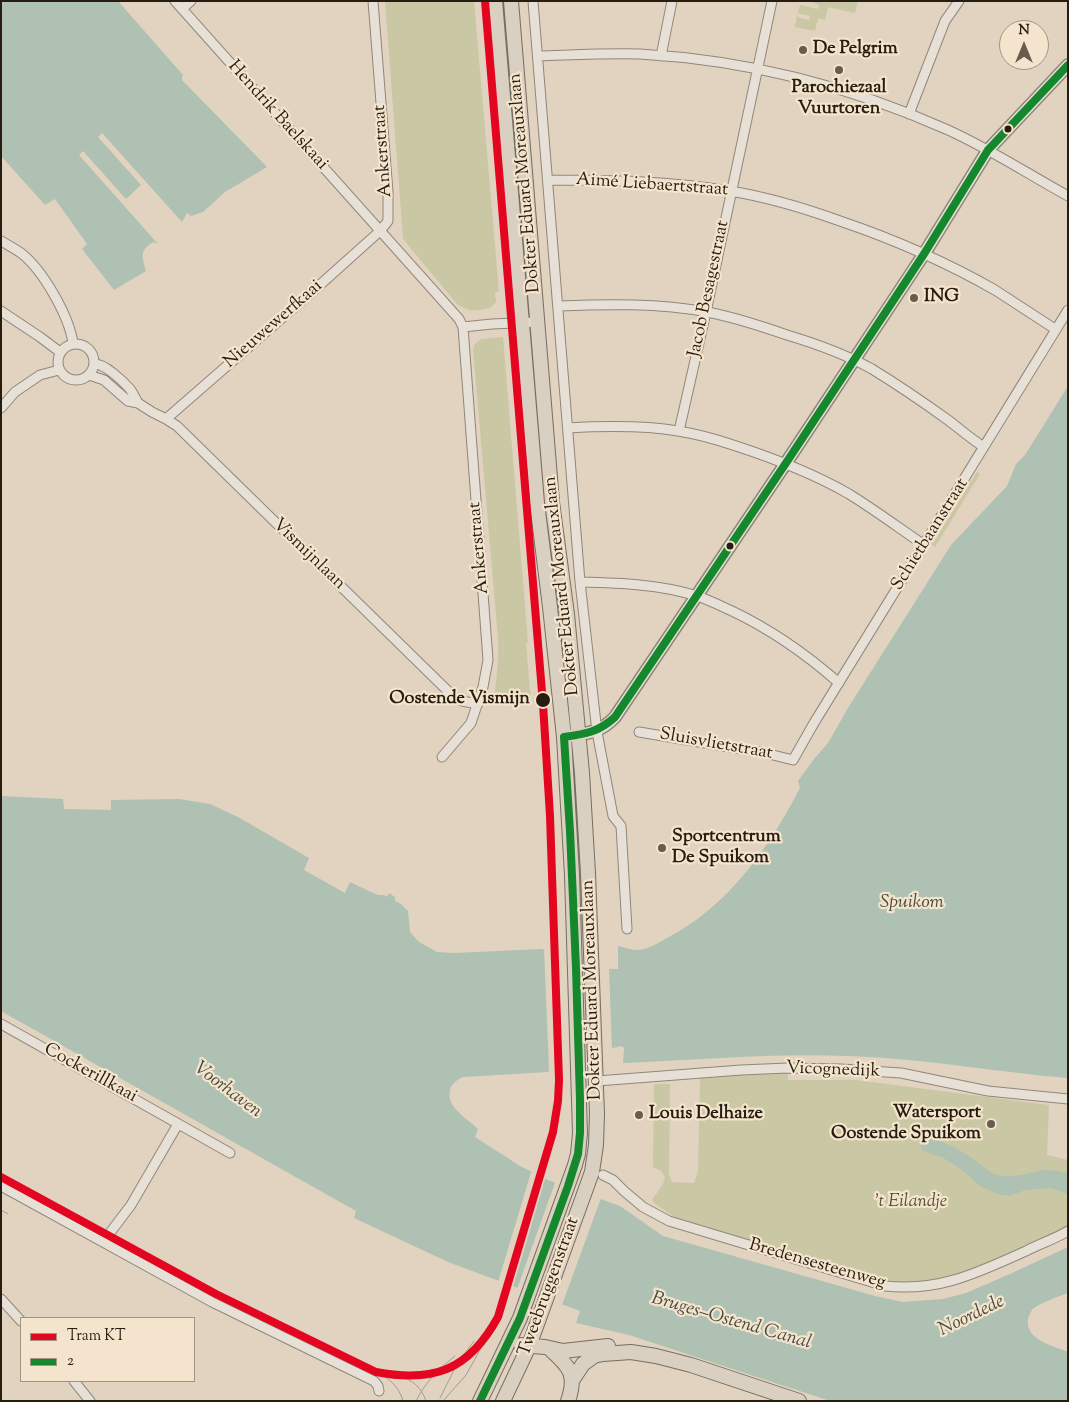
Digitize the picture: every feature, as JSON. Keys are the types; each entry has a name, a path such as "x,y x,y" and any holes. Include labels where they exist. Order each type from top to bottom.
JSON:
{"main road":[{"name":"Dokter Eduard Moreauxlaan","path":"495,1 538,503 564,737 572,857 576,968 580,1134 575,1165"},
{"name":"Dokter Eduard Moreauxlaan","path":"511,1 552,502 567,614 586,826 596,1051 597,1174"},
{"name":"Tweebruggenstraat","path":"481,1400 530,1293 575,1165"},
{"name":"Tweebruggenstraat","path":"503,1401 529,1346 585,1192 597,1174"},
{"path":"508,1344 569,1351 619,1345 631,1352"},
{"name":"Tweebruggenstraat","path":"552,1350 567,1366 573,1378"},
{"path":"568,1401 573,1378 584,1364 594,1356 631,1352 691,1365 799,1401"}],"street":[{"name":"Hendrik Baelskaai","path":"175,1 380,230"},
{"path":"182,9 191,1"},
{"name":"Ankerstraat","path":"373,1 388,192 388,221 380,230"},
{"name":"Dokter Eduard Moreauxlaan","path":"533,1 549,180 580,582 596,732"},
{"path":"661,56 672,1"},
{"name":"Jacob Besagestraat","path":"679,431 772,1"},
{"path":"909,114 945,21 959,1"},
{"path":"538,56 611,54 688,58 757,69 826,86 909,114 948,130 988,150 1068,196"},
{"path":"564,737 596,732 607,726 615,717 924,254 988,150 1068,65"},
{"name":"Aimé Liebaertstraat","path":"549,180 629,181 689,185 765,198 819,213 924,254 995,291 1056,329"},
{"path":"380,230 459,319 463,327 537,322"},
{"name":"Nieuwewerfkaai","path":"166,419 380,230"},
{"path":"1,241 22,254 45,280 68,322 73,344"},
{"path":"559,306 640,305 706,312 742,320 818,344 854,360 913,395 984,447"},
{"name":"Schietbaanstraat","path":"793,760 1068,310"},
{"path":"1,311 60,352"},
{"name":"Ankerstraat","path":"442,757 471,723 487,674 488,660 463,327"},
{"path":"73,344 86,346 91,350 94,357 95,364 93,370 82,380 73,380 59,370 58,360 60,352 73,344"},
{"name":"Vismijnlaan","path":"95,364 100,364 116,376 130,389 138,403"},
{"path":"1,408 15,392 40,375 59,370"},
{"name":"Vismijnlaan","path":"89,375 104,380 128,401 138,403 177,426 454,697 462,701 478,704"},
{"path":"568,428 606,426 658,428 713,438 786,463 848,493 878,512 924,546"},
{"path":"580,582 618,583 658,588 697,596 754,622 787,641 839,683"},
{"path":"596,732 613,816 620,826 628,929"},
{"name":"Sluisvlietstraat","path":"639,732 765,753 793,760"},
{"name":"Cockerillkaai","path":"1,1024 230,1153"},
{"name":"Vicognedijk","path":"596,1082 742,1070 788,1068 841,1069 901,1073 988,1091 1068,1099"},
{"path":"103,1242 131,1205 178,1124"},
{"name":"Bredensesteenweg","path":"597,1174 613,1180 624,1192 643,1207 669,1221 885,1286 904,1288 926,1287 950,1282 1010,1258 1068,1230"},
{"path":"1,1186 212,1302 374,1381 380,1391"},
{"path":"1,1299 20,1320"},
{"path":"75,1382 90,1401"}],"green space":[{"path":"385,1 474,1 499,292 495,292 496,302 490,308 473,310 466,309 457,304 403,239"},
{"path":"814,1 858,1 855,13 828,7 825,20 818,18 815,31 795,27 797,16 809,20 810,16 798,13 800,5 818,9 819,5 813,3"},
{"path":"503,337 528,643 526,643 531,702 494,703 498,638 473,349 475,344 481,339"},
{"path":"977,472 980,474 935,547 932,545"},
{"name":"'t Eilandje","path":"788,1073 788,1080 856,1080 1049,1105 1047,1155 1068,1160 1068,1227 990,1263 968,1271 935,1281 898,1284 679,1220 654,1203 652,1200 663,1184 665,1177 661,1171 653,1167 654,1084 670,1084 669,1175 672,1182 694,1183 698,1171 700,1078 726,1075"}],"water":[{"path":"1,1 118,1 183,75 182,80 267,167 225,192 203,212 191,216 187,213 182,222 102,133 98,137 141,185 126,199 83,151 79,155 158,244 154,242 144,251 143,258 146,271 114,290 82,249 87,244 55,199 45,205 1,156"},
{"path":"1068,386 1068,1078 903,1059 820,1055 623,1063 624,1048 621,1046 567,1050 565,1071 463,1077 453,1084 449,1094 450,1100 457,1111 478,1129 475,1137 520,1166 548,1180 620,1206 663,1236 875,1296 903,1302 943,1299 966,1293 1068,1247 1068,1293 1049,1300 1032,1310 1028,1320 1028,1327 1031,1333 1048,1345 1068,1352 1068,1401 830,1401 629,1335 576,1323 580,1311 448,1262 354,1218 356,1211 1,1011 1,796 63,799 64,809 111,810 111,800 179,799 210,804 238,817 309,858 304,870 345,893 350,882 378,895 387,897 389,893 395,897 395,901 408,911 410,932 419,942 437,952 454,953 564,948 565,968 618,969 618,946 635,950 644,949 659,943 687,926 708,911 727,893 760,854 775,833 800,788 798,781 828,743 951,545 1007,486 1016,464 1025,455"},
{"path":"928,1137 961,1151 996,1174 1016,1176 1045,1170 1068,1173 1068,1194 1051,1188 1025,1190 1010,1196 997,1194 980,1186 962,1170 942,1157 922,1150 920,1141"}],"pier":[{"path":"564,946 565,968 609,968 612,1050 568,1051 567,1072 548,1074 543,947"},
{"path":"532,1169 546,1176 513,1287 498,1282"},
{"path":"556,1180 559,1183 601,1198 562,1305 517,1289"}],"tram line":[{"name":"KT","path":"1,1177 216,1294 376,1372 415,1376 448,1368 462,1361 475,1350 498,1317 553,1132 559,1080 550,816 543,704 485,1"},
{"path":"1,1210 8,1214"},
{"path":"443,1401 466,1375 490,1332"},
{"path":"440,1398 457,1364 474,1341"},
{"path":"416,1401 433,1376 455,1356"},
{"path":"376,1372 393,1383 403,1401"},
{"path":"399,1376 416,1385 426,1401"}],"transit line":[{"name":"2","path":"480,1401 520,1318 578,1154 580,1100 576,968 564,737 591,732 615,717 924,254 988,150 1068,65"}],"place":[{"name":"De Pelgrim","path":"803,50"},
{"name":"Parochiezaal Vuurtoren","path":"839,70"},
{"name":"ING","path":"914,298"},
{"name":"Oostende Vismijn","path":"543,700"},
{"name":"Sportcentrum De Spuikom","path":"662,848"},
{"name":"Louis Delhaize","path":"639,1115"},
{"name":"Watersport Oostende Spuikom","path":"991,1124"}],"water label":[{"name":"Spuikom","path":"912,904"},
{"name":"Voorhaven","path":"227,1091"},
{"name":"Noordede","path":"972,1317"},
{"name":"Bruges–Ostend Canal","path":"731,1322"}]}
